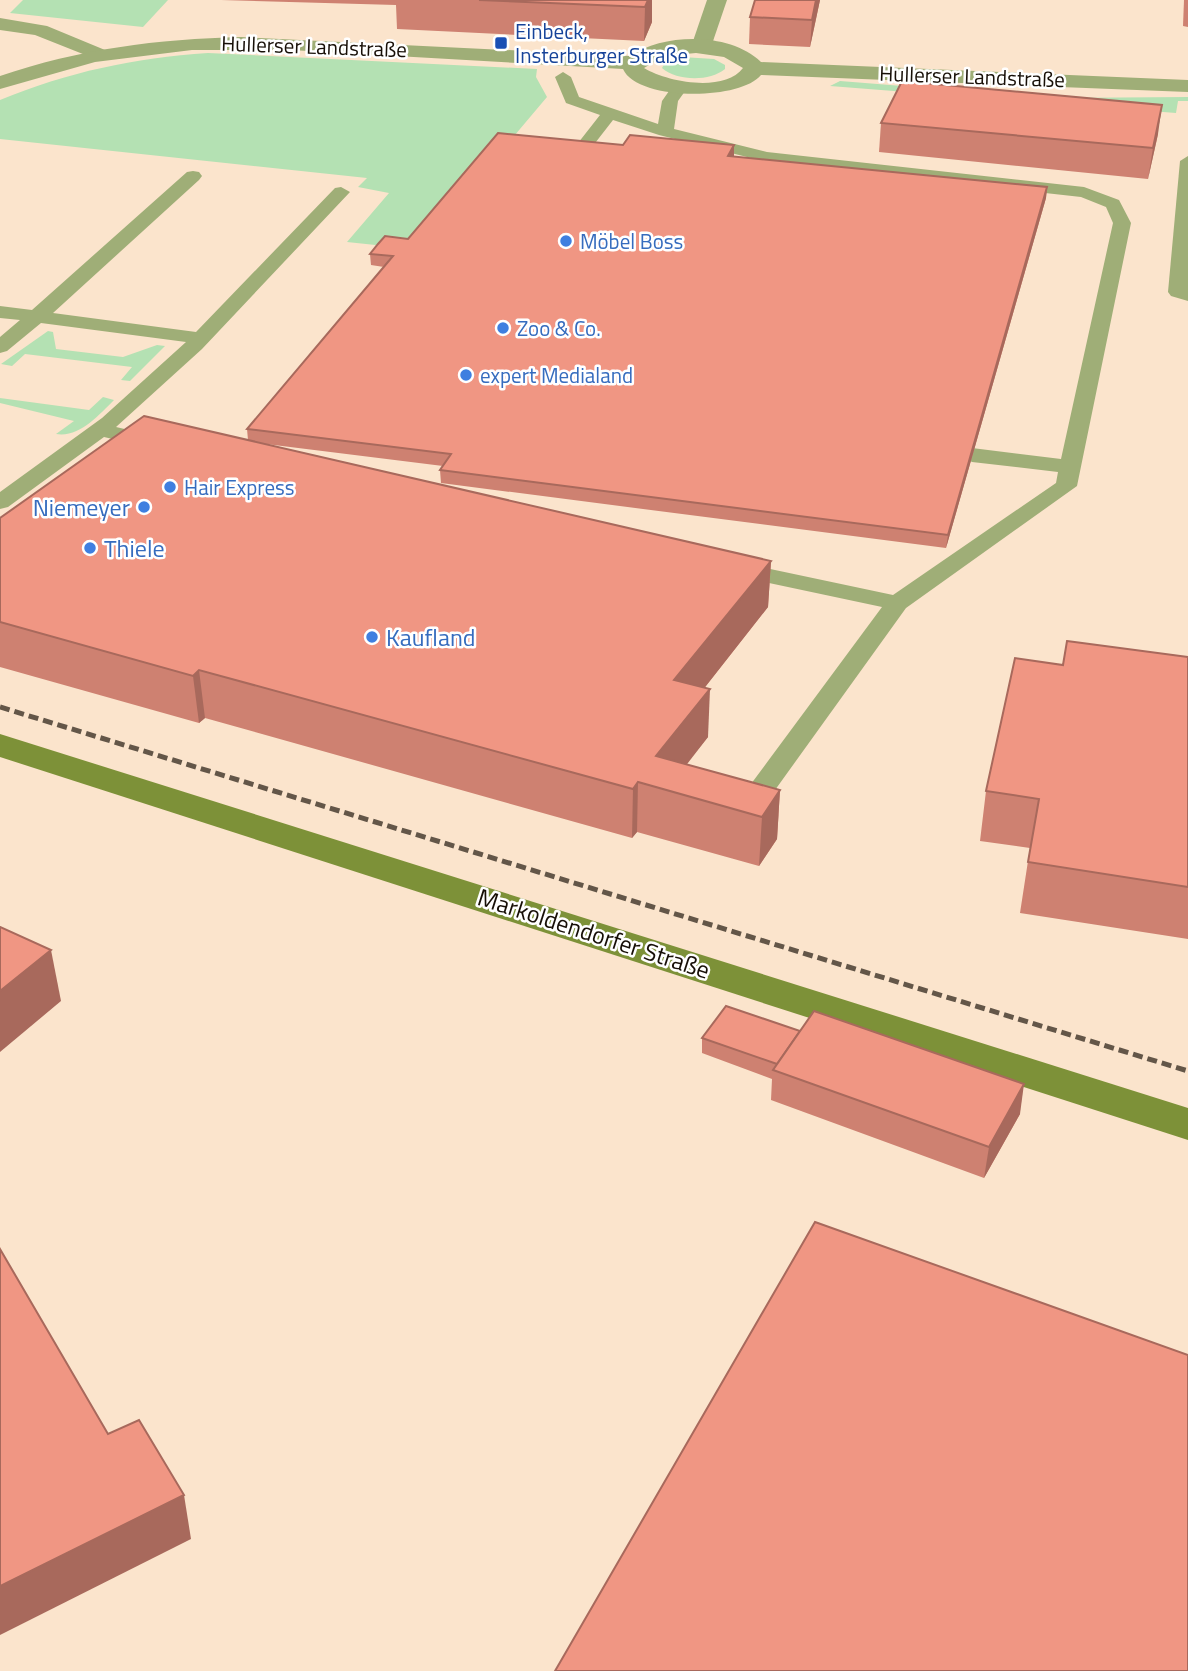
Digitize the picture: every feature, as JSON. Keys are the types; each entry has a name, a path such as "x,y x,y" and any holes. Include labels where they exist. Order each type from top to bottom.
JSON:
{"main road":[{"name":"Markoldendorfer Straße","path":"0,745 1188,1124"}],"street":[{"path":"701,47 717,0"},
{"name":"Hullerser Landstraße","path":"0,24 40,30 98,54 192,43 252,42 634,63 651,52 701,47 750,59 755,68 1188,86"},
{"path":"0,83 28,71 98,54"},
{"path":"634,63 634,70 640,76 680,87 731,84 746,79 755,68"}],"lane":[{"path":"563,77 572,100 664,132 686,145 767,157 1050,186 1084,192 1113,204 1122,223 1066,485 897,603 761,791 708,798"},
{"path":"664,132 670,101 680,87"},
{"path":"579,152 610,113"},
{"path":"1188,161 1178,292 1188,295"},
{"path":"0,346 38,317 193,176"},
{"path":"0,502 100,430 144,393 341,192"},
{"path":"0,312 200,338"},
{"path":"100,430 176,447"},
{"path":"972,456 1070,467"},
{"path":"706,562 897,603"}],"green space":[{"path":"23,0 168,0 143,27 10,13"},
{"path":"208,53 537,69 536,77 547,97 509,142 404,248 347,242 389,193 358,187 367,178 0,139 0,100 102,68"},
{"path":"682,57 714,59 725,65 725,69 711,76 693,78 676,75 662,68 666,61"},
{"path":"840,81 1052,98 1188,97 1188,101 1178,101 1176,113 830,86"},
{"path":"48,331 53,332 56,349 123,357 157,345 165,346 130,381 121,380 132,367 25,354 12,366 1,364"},
{"path":"103,397 114,400 81,429 64,434 56,434 74,421 0,403 0,398 89,410"}],"building":[{"path":"479,0 648,0 645,7"},
{"path":"755,0 816,0 812,20 750,17"},
{"path":"902,81 1162,105 1153,148 881,123"},
{"path":"498,133 623,145 630,135 734,145 728,156 1047,187 948,535 440,470 451,454 247,429 393,256 370,254 378,244 385,236 408,239"},
{"name":"Kaufland","path":"144,416 771,561 674,680 710,689 656,756 780,790 762,817 638,782 633,789 199,670 193,676 0,622 0,518"},
{"path":"1067,641 1188,657 1188,887 1028,862 1039,799 986,791 1015,658 1063,665"},
{"path":"0,927 51,950 0,991"},
{"path":"726,1006 800,1031 777,1064 702,1038"},
{"path":"814,1011 1024,1084 989,1147 773,1070"},
{"path":"815,1222 1188,1355 1188,1671 555,1671"},
{"path":"0,1249 108,1434 139,1420 184,1495 0,1586"}],"railway":[{"path":"0,707 1188,1071"}],"place":[{"name":"Einbeck, Insterburger Straße","path":"501,43"},
{"name":"Möbel Boss","path":"566,241"},
{"name":"Zoo & Co.","path":"503,328"},
{"name":"expert Medialand","path":"466,375"},
{"name":"Hair Express","path":"170,487"},
{"name":"Niemeyer","path":"144,507"},
{"name":"Thiele","path":"90,548"},
{"name":"Kaufland","path":"372,637"}]}
